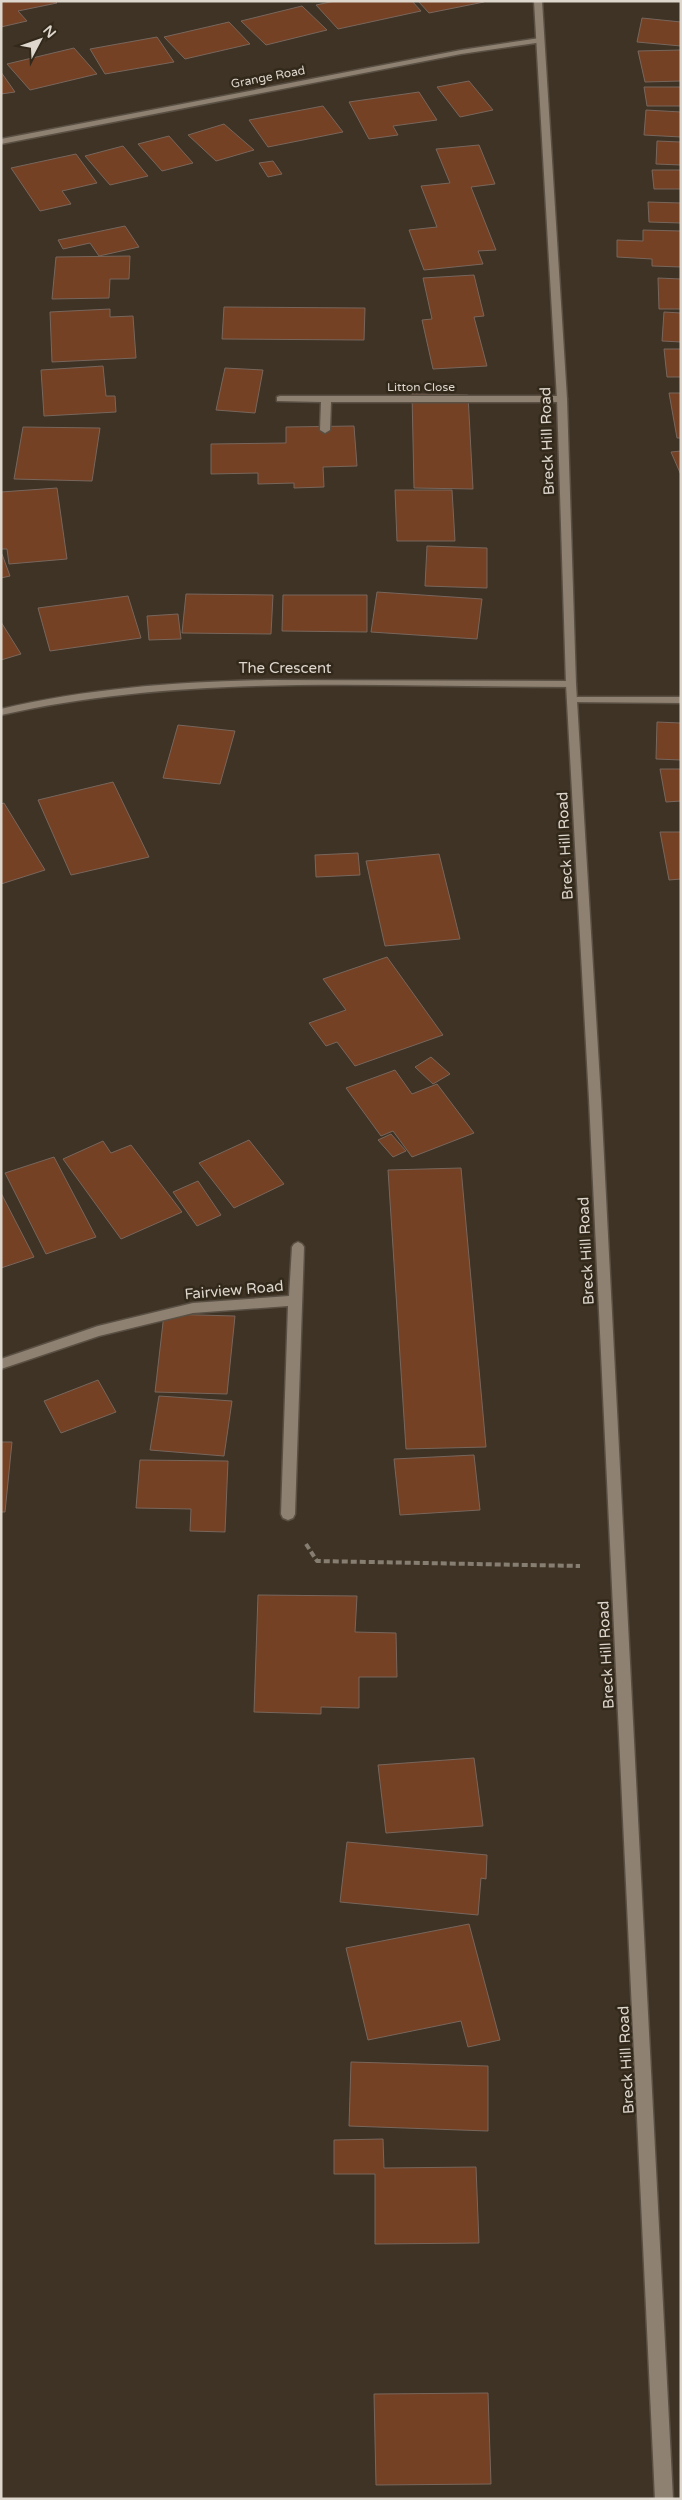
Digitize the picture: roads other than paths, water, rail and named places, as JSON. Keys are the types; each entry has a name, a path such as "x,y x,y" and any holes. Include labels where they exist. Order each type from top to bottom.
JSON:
{"street":[{"name":"Breck Hill Road","path":"538,1 562,399 571,684 618,1567 664,2499"},
{"name":"Grange Road","path":"1,142 461,52 540,40"},
{"name":"Litton Close","path":"280,399 562,399"},
{"path":"325,430 326,399"},
{"name":"The Crescent","path":"1,712 70,697 176,685 371,683 571,684"},
{"path":"573,700 681,700"},
{"path":"295,1301 298,1247"},
{"name":"Fairview Road","path":"1,1364 98,1331 193,1308 295,1301 288,1514"}]}
